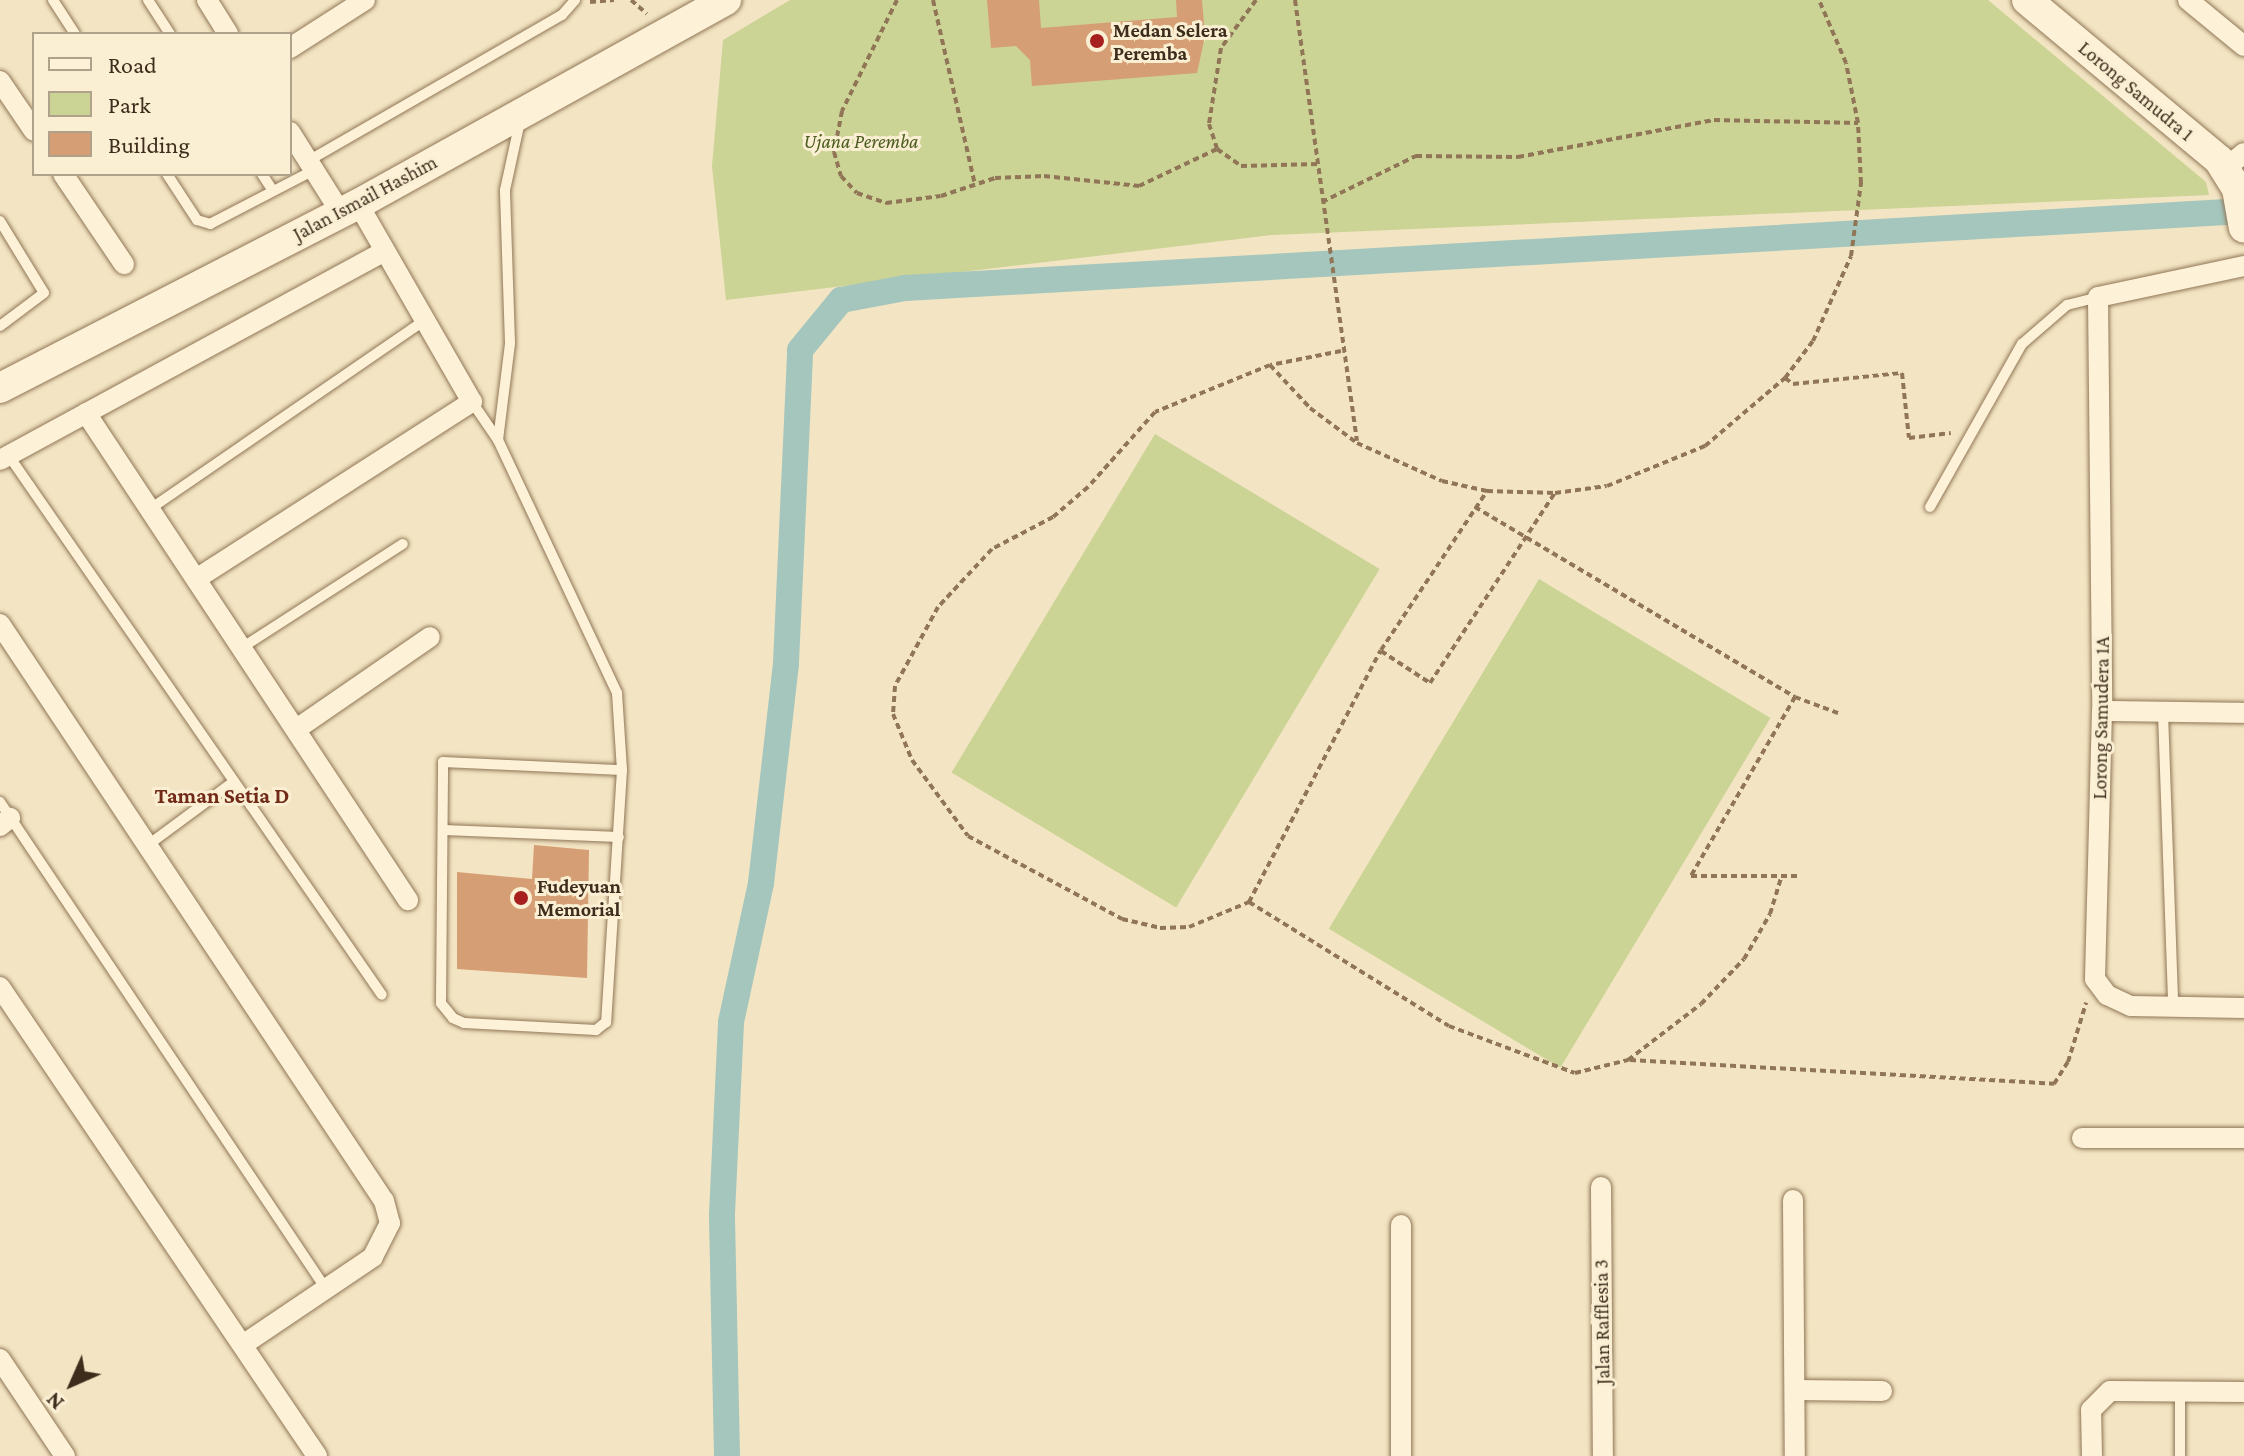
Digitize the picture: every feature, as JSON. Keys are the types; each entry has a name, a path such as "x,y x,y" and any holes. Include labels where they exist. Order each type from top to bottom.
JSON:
{"street":[{"path":"207,0 227,32"},
{"path":"292,47 365,0"},
{"name":"Jalan Ismail Hashim","path":"0,388 350,208 726,0"},
{"name":"Lorong Samudra 1","path":"2027,0 2235,170"},
{"path":"2188,0 2244,46"},
{"path":"0,81 32,128"},
{"path":"196,579 472,402 385,251 311,166 292,135"},
{"path":"2235,170 2244,227"},
{"path":"64,176 124,264"},
{"path":"4,458 385,251"},
{"path":"2098,297 2244,266"},
{"name":"Lorong Samudera 1A","path":"2098,297 2102,711 2095,979 2107,995"},
{"path":"86,413 298,728 408,900"},
{"path":"0,624 384,1201 390,1223 386,1241 327,1289 244,1344"},
{"path":"298,728 430,637"},
{"path":"2102,711 2244,713"},
{"path":"0,987 317,1456"},
{"path":"2107,995 2131,1006 2244,1008"},
{"path":"2082,1138 2244,1138"},
{"name":"Jalan Rafflesia 3","path":"1601,1187 1603,1456"},
{"path":"1793,1200 1795,1456"},
{"path":"1401,1225 1401,1456"},
{"path":"0,1359 65,1456"},
{"path":"1795,1390 1882,1391"},
{"path":"2092,1456 2091,1410 2110,1391 2244,1392"}],"lane":[{"path":"53,0 74,32"},
{"path":"148,0 169,32"},
{"path":"168,176 203,224 273,191 562,15 575,0"},
{"path":"498,440 510,343 505,190 522,115"},
{"path":"263,176 273,191"},
{"path":"0,221 44,293 0,326"},
{"path":"1930,507 1969,431 2022,344 2044,320 2067,305 2098,297"},
{"path":"150,509 425,320"},
{"path":"472,402 498,440 617,693 622,770 611,1015 596,1030 464,1023 441,1003 443,762 622,770"},
{"path":"4,458 382,995"},
{"path":"243,647 403,544"},
{"path":"2163,713 2173,1006"},
{"path":"148,845 233,782"},
{"path":"3,815 327,1289"},
{"path":"444,830 619,837"},
{"path":"2180,1392 2180,1456"}],"path":[{"path":"584,0 614,0"},
{"path":"897,0 842,111 834,152 841,176 857,193 886,203 975,185 1044,176 1139,186 1217,149"},
{"path":"933,0 975,185"},
{"path":"1256,0 1221,48 1209,124 1217,149 1241,166 1317,164"},
{"path":"1295,0 1333,302 1357,443"},
{"path":"1270,365 1310,408 1357,443 1442,481 1487,491 1555,493 1658,470 1737,423 1785,378 1820,327 1851,256 1861,183 1858,123 1846,63 1819,0"},
{"path":"1322,202 1416,156 1518,157 1714,120 1858,123"},
{"path":"1341,351 1270,365 1155,412 1088,487 967,570 938,607 895,686 893,714 912,760 968,836 1122,919 1189,927 1249,902 1381,650 1487,491"},
{"path":"1785,378 1793,384 1902,373 1909,438 1969,431"},
{"path":"1381,650 1430,683 1555,493"},
{"path":"1475,507 1795,697 1838,713"},
{"path":"1795,697 1691,876 1800,876"},
{"path":"1628,1060 1701,1004 1744,959 1770,914 1781,877"},
{"path":"1249,902 1449,1026 1543,1066 1575,1073 1628,1060 2054,1084 2068,1062 2085,1003 2107,995"}],"green space":[{"name":"Ujana Peremba","path":"790,0 1988,0 2206,182 2209,195 1273,235 726,300 712,166 723,40"},
{"path":"1155,434 1380,569 1176,908 952,773"},
{"path":"1539,579 1770,718 1560,1068 1329,929"}],"building":[{"name":"Medan Selera Peremba","path":"987,0 1039,0 1041,28 1177,17 1176,0 1202,0 1205,36 1197,73 1032,86 1030,60 1016,46 991,48"},
{"name":"Fudeyuan Memorial","path":"534,845 589,850 587,978 457,969 457,872 532,879"}],"waterway":[{"path":"727,1456 722,1214 731,1022 761,883 786,663 800,350 841,300 905,288 2244,211"}],"place":[{"name":"Medan Selera Peremba","path":"1097,41"},
{"name":"Fudeyuan Memorial","path":"521,898"}],"district":[{"name":"Taman Setia D","path":"222,796"}]}
